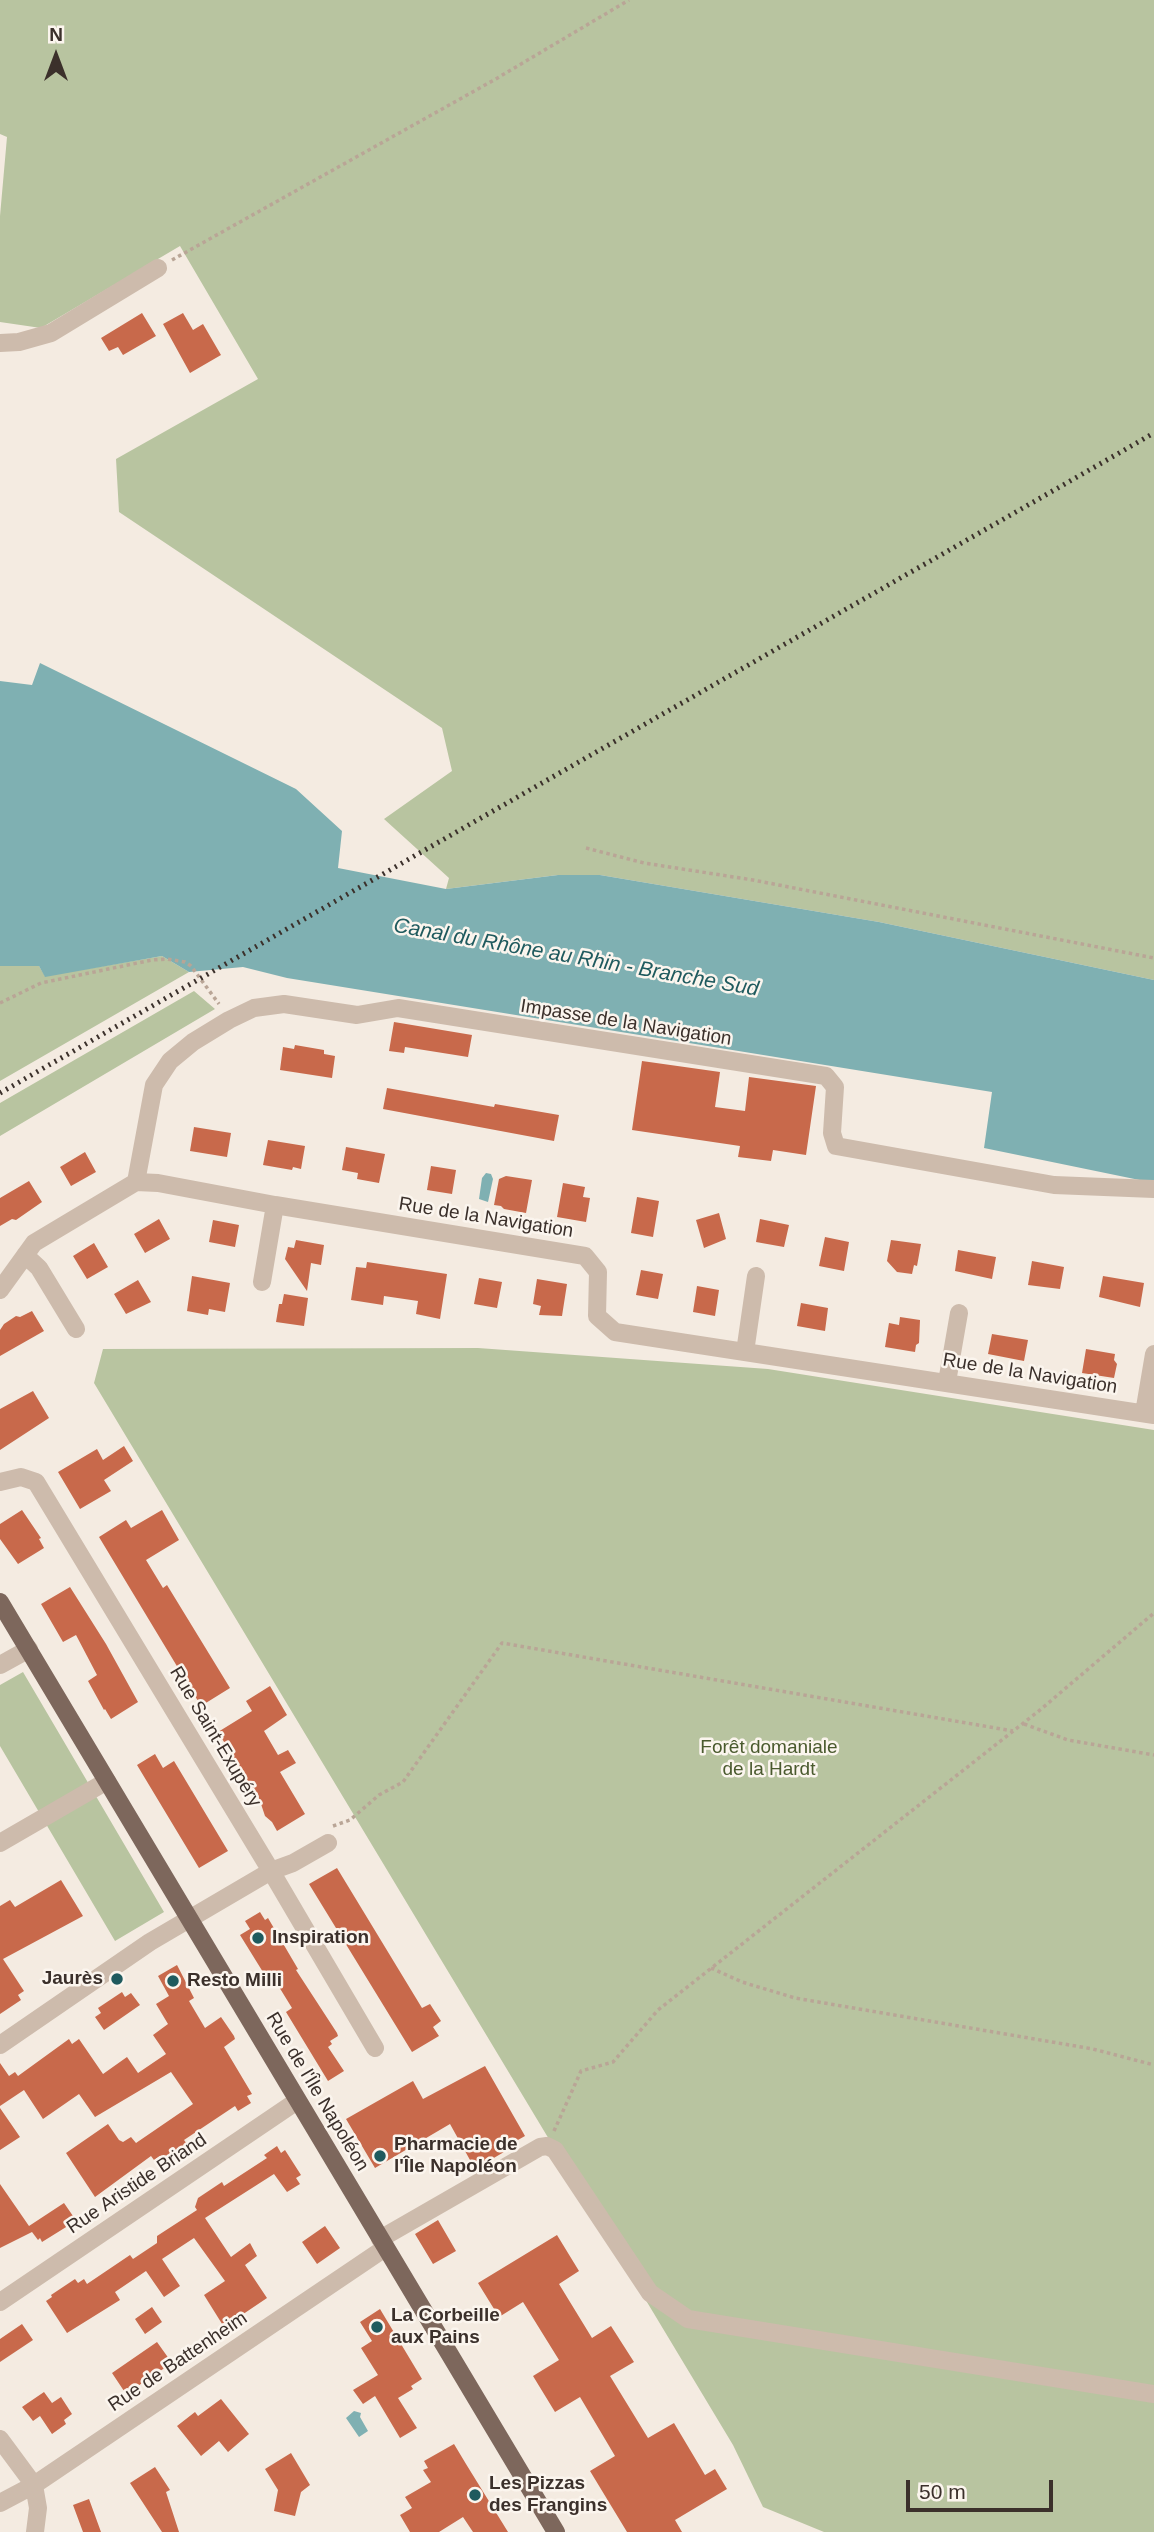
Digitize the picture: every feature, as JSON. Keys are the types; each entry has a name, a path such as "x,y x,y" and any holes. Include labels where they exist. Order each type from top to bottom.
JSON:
{"main road":[{"name":"Rue de l'Île Napoléon","path":"0,1602 556,2532"}],"street":[{"path":"0,342 19,342 51,333 158,268"},
{"name":"Impasse de la Navigation","path":"136,1182 154,1085 170,1061 193,1042 229,1020 254,1008 284,1004 357,1015 398,1008 826,1076 835,1087 832,1133 835,1146 1055,1185 1154,1189"},
{"path":"0,1290 34,1243 136,1182"},
{"name":"Rue de la Navigation","path":"136,1182 158,1183 585,1256 598,1272 597,1316 615,1332 1149,1414"},
{"path":"262,1282 275,1205"},
{"path":"25,1255 38,1268 76,1329"},
{"path":"745,1352 756,1276"},
{"path":"947,1382 959,1313"},
{"path":"1149,1414 1154,1354"},
{"name":"Rue Saint-Exupéry","path":"0,1482 21,1477 36,1482 375,2048"},
{"path":"0,1665 29,1649"},
{"path":"0,1843 107,1781"},
{"path":"0,2045 149,1942 271,1871 328,1843"},
{"name":"Rue Aristide Briand","path":"0,2302 297,2101"},
{"path":"547,2146 555,2150 650,2293 688,2319 1154,2394"},
{"name":"Rue de Battenheim","path":"0,2503 34,2485 383,2243 540,2147 547,2146"},
{"path":"0,2439 34,2485 38,2508 35,2532"}],"path":[{"path":"158,268 494,80 629,0"},
{"path":"586,848 644,863 753,880 1154,958"},
{"path":"0,1003 41,983 152,960 185,962 215,995 229,1020"},
{"path":"547,2146 581,2071 613,2062 658,2010 1023,1723 1154,1613"},
{"path":"328,1843 330,1827 350,1819 379,1795 403,1782 502,1643 1013,1731"},
{"path":"1023,1723 1068,1741 1154,1755"},
{"path":"711,1968 742,1982 795,1998 1093,2049 1154,2065"}],"green space":[{"path":"0,0 1154,0 1154,980 879,922 600,875 558,875 446,889 449,878 384,819 452,771 442,728 119,512 116,459 258,379 180,246 41,328 0,322 0,216 7,137 0,134"},
{"path":"162,956 189,972 0,1081 0,966 39,966 45,976"},
{"path":"194,991 215,1009 0,1136 0,1103"},
{"name":"Forêt domaniale de la Hardt","path":"478,1348 768,1369 1154,1430 1154,2532 824,2532 763,2507 733,2445 94,1383 103,1349"},
{"path":"23,1672 164,1912 115,1941 0,1746 0,1685"}],"water":[{"name":"Canal du Rhône au Rhin - Branche Sud","path":"40,663 296,789 342,831 338,868 446,889 558,875 600,875 879,922 1154,980 1154,1183 984,1148 992,1092 287,978 243,967 189,972 162,956 45,977 39,966 0,966 0,681 32,685"},
{"path":"486,1173 491,1174 493,1179 488,1202 479,1199 482,1178"},
{"path":"354,2411 361,2413 360,2417 368,2431 359,2437 346,2418"}],"building":[{"path":"142,313 156,336 123,355 118,347 109,351 101,338"},
{"path":"183,313 193,330 203,324 221,355 190,373 163,324"},
{"path":"394,1022 472,1035 468,1057 405,1047 404,1053 389,1051"},
{"path":"295,1045 324,1050 324,1054 335,1056 332,1078 280,1070 283,1047 294,1049"},
{"path":"642,1061 720,1072 715,1107 745,1111 749,1077 816,1086 806,1155 773,1150 771,1161 738,1157 740,1146 632,1130"},
{"path":"387,1088 494,1107 495,1104 559,1115 554,1141 383,1109"},
{"path":"194,1127 231,1133 227,1157 190,1151"},
{"path":"268,1140 305,1146 301,1169 263,1165"},
{"path":"346,1147 385,1154 379,1183 357,1179 358,1173 342,1170"},
{"path":"85,1152 96,1172 71,1186 60,1167"},
{"path":"431,1166 456,1170 452,1194 427,1190"},
{"path":"506,1176 532,1180 526,1213 494,1205 499,1179"},
{"path":"29,1181 42,1202 16,1220 12,1219 0,1226 0,1198"},
{"path":"563,1183 585,1187 583,1197 590,1198 586,1222 557,1217"},
{"path":"637,1197 659,1201 653,1237 631,1233"},
{"path":"719,1213 726,1239 704,1248 696,1220"},
{"path":"159,1219 170,1239 145,1253 134,1234"},
{"path":"760,1219 789,1225 784,1247 756,1242"},
{"path":"213,1220 239,1225 235,1247 209,1242"},
{"path":"825,1237 849,1242 844,1271 819,1266"},
{"path":"296,1240 324,1245 321,1265 311,1263 307,1291 285,1259 288,1247 294,1248"},
{"path":"891,1240 921,1244 917,1266 914,1265 912,1274 897,1272 887,1261"},
{"path":"94,1243 108,1267 87,1279 73,1256"},
{"path":"958,1250 996,1257 992,1279 955,1271"},
{"path":"1032,1261 1064,1267 1060,1289 1028,1285"},
{"path":"367,1262 447,1274 440,1319 416,1314 418,1301 384,1296 383,1305 351,1300 356,1267 366,1268"},
{"path":"641,1270 663,1274 658,1299 636,1295"},
{"path":"192,1276 230,1283 225,1312 209,1309 208,1315 187,1311"},
{"path":"1103,1276 1144,1283 1140,1307 1099,1297"},
{"path":"479,1278 502,1282 497,1308 474,1304"},
{"path":"537,1279 567,1284 562,1316 539,1315 541,1306 533,1304"},
{"path":"138,1280 151,1302 126,1314 114,1294"},
{"path":"697,1286 719,1290 715,1316 693,1312"},
{"path":"284,1294 308,1298 304,1326 276,1322"},
{"path":"801,1303 828,1308 825,1331 797,1326"},
{"path":"32,1311 44,1331 0,1356 0,1330 4,1324 16,1316 20,1317"},
{"path":"900,1317 920,1320 919,1343 915,1352 885,1347 889,1323 899,1325"},
{"path":"992,1334 1028,1340 1024,1361 988,1354"},
{"path":"1086,1349 1115,1354 1114,1360 1117,1364 1114,1378 1082,1373"},
{"path":"33,1391 49,1418 0,1450 0,1409"},
{"path":"124,1446 133,1461 104,1480 111,1491 80,1509 58,1472 97,1449 103,1460"},
{"path":"22,1510 41,1538 39,1539 44,1548 18,1564 0,1539 0,1524"},
{"path":"162,1510 179,1540 146,1560 163,1588 167,1585 230,1688 201,1706 99,1537 126,1520 131,1528"},
{"path":"70,1587 138,1702 111,1719 88,1681 97,1675 76,1635 63,1642 41,1604"},
{"path":"270,1686 287,1715 264,1731 278,1755 288,1750 296,1763 280,1772 305,1814 277,1831 265,1816 257,1792 255,1793 218,1732 252,1711 246,1701"},
{"path":"155,1754 163,1768 174,1761 228,1851 199,1868 137,1765"},
{"path":"337,1868 422,2008 430,2004 441,2021 433,2027 439,2036 412,2052 309,1884"},
{"path":"61,1880 83,1916 3,1959 24,1991 18,1995 21,2000 0,2014 0,1906 10,1900 15,1907"},
{"path":"260,1912 265,1920 268,1918 298,1969 296,1970 337,2033 338,2036 330,2041 332,2044 328,2047 344,2071 328,2081 286,2012 292,2008 276,1982 271,1985 240,1935 250,1929 245,1921"},
{"path":"177,1965 194,1998 189,2001 205,2028 221,2017 234,2036 235,2039 224,2047 252,2094 247,2096 251,2103 238,2111 235,2106 184,2140 187,2144 163,2160 160,2156 154,2160 151,2156 95,2197 66,2153 108,2124 119,2140 123,2142 131,2137 136,2143 193,2104 171,2072 95,2117 79,2094 43,2119 24,2090 0,2106 0,2063 9,2076 15,2072 18,2076 69,2039 72,2044 79,2039 103,2074 127,2057 138,2073 166,2054 153,2035 168,2024 156,2004 169,1996 158,1976"},
{"path":"122,1992 125,1997 131,1993 140,2005 104,2030 95,2017 101,2013 98,2008"},
{"path":"485,2066 525,2136 475,2169 450,2124 375,2168 346,2119 413,2081 423,2099"},
{"path":"0,2108 20,2137 0,2150"},
{"path":"277,2146 281,2153 285,2150 301,2175 296,2178 300,2184 287,2192 274,2174 205,2218 231,2257 250,2243 257,2256 245,2265 267,2298 224,2327 204,2295 225,2281 194,2238 162,2259 180,2286 164,2297 146,2271 115,2292 120,2300 67,2333 46,2301 51,2295 75,2279 78,2283 84,2279 87,2284 130,2255 133,2259 157,2243 157,2236 197,2210 195,2207 198,2198 222,2182 224,2186 267,2158 264,2155"},
{"path":"0,2184 29,2226 64,2203 73,2216 68,2219 71,2224 42,2242 32,2232 0,2248"},
{"path":"438,2220 456,2251 433,2264 415,2234"},
{"path":"325,2226 340,2248 317,2264 302,2242"},
{"path":"557,2235 579,2271 559,2284 592,2338 611,2326 634,2362 610,2376 648,2438 674,2423 705,2475 715,2469 727,2489 675,2520 682,2532 627,2532 590,2471 615,2456 580,2397 555,2412 533,2376 559,2360 523,2302 499,2317 478,2283"},
{"path":"152,2307 162,2322 145,2334 135,2319"},
{"path":"380,2309 422,2379 411,2386 413,2389 398,2398 417,2428 400,2438 375,2396 363,2404 353,2390 378,2375 361,2348 372,2341 360,2322"},
{"path":"22,2324 33,2340 0,2362 0,2339"},
{"path":"157,2342 172,2363 126,2394 112,2373"},
{"path":"44,2392 52,2403 61,2397 72,2414 64,2420 66,2424 52,2434 40,2416 33,2421 22,2407"},
{"path":"221,2399 249,2434 228,2452 219,2441 201,2456 177,2426 195,2412 198,2416"},
{"path":"454,2444 508,2532 473,2532 463,2517 439,2532 410,2532 400,2515 412,2508 405,2497 431,2482 423,2470 428,2468 424,2461"},
{"path":"291,2453 310,2485 301,2492 295,2516 274,2511 278,2490 265,2469"},
{"path":"155,2467 170,2490 166,2492 179,2532 162,2532 130,2483"},
{"path":"89,2499 101,2532 83,2532 73,2505"}],"railway":[{"path":"0,1093 1154,433"}],"place":[{"name":"Inspiration","path":"258,1938"},
{"name":"Jaurès","path":"117,1979"},
{"name":"Resto Milli","path":"173,1981"},
{"name":"Pharmacie de l'Île Napoléon","path":"380,2156"},
{"name":"La Corbeille aux Pains","path":"377,2327"},
{"name":"Les Pizzas des Frangins","path":"475,2495"}]}
